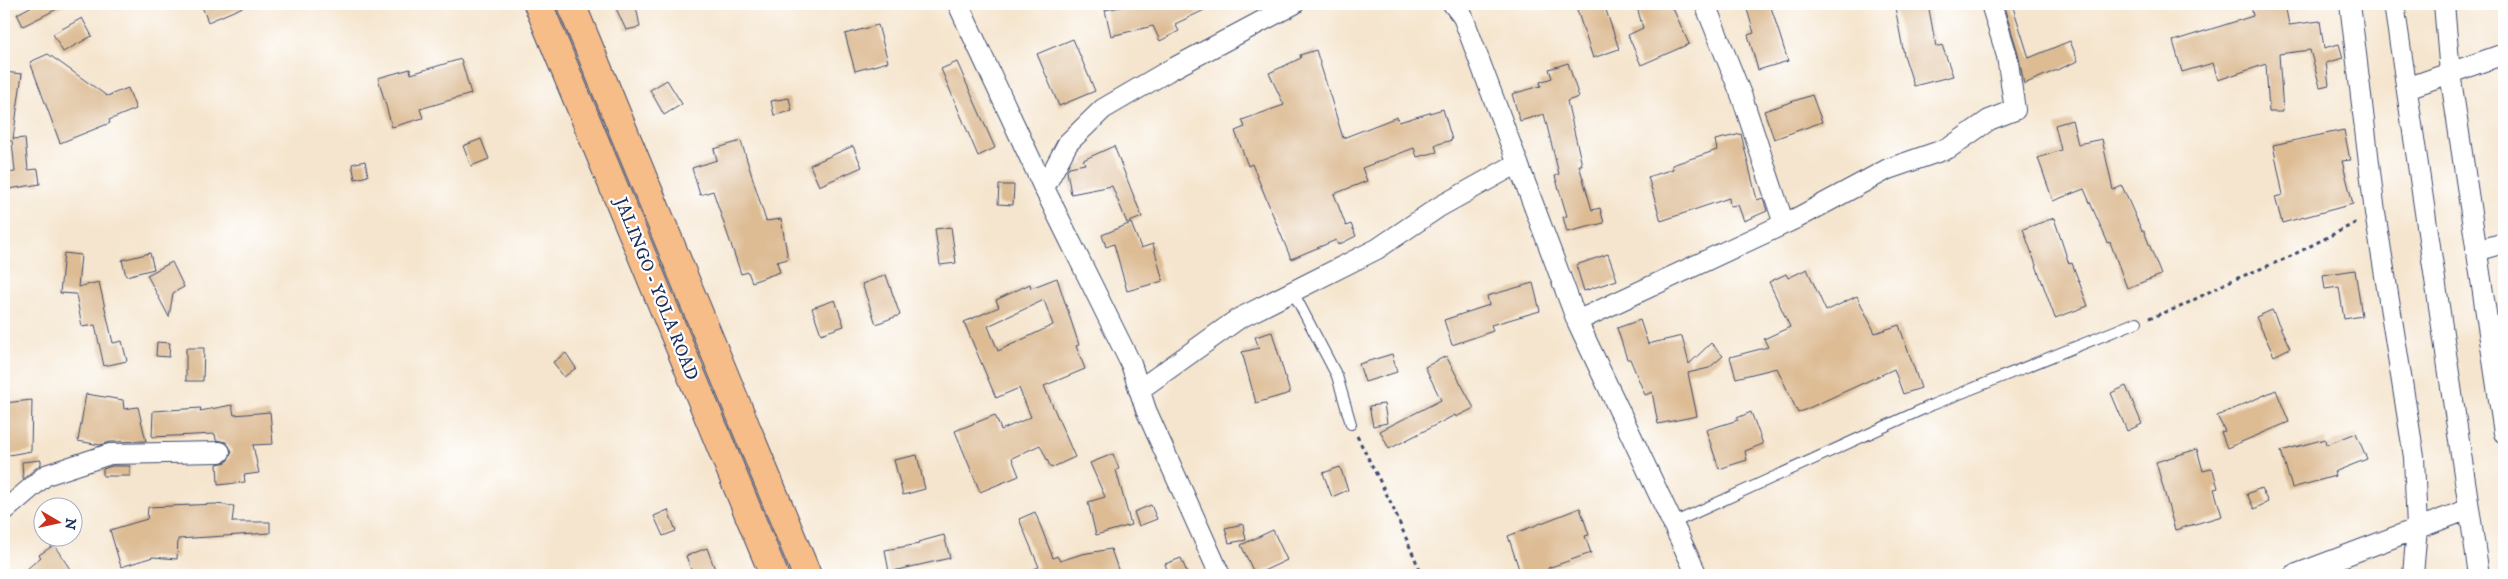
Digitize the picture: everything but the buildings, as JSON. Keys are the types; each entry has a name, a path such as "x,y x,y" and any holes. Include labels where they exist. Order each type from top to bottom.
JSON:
{"highway":[{"name":"JALINGO - YOLA ROAD","path":"538,4 774,575"},
{"path":"571,4 807,575"}],"street":[{"path":"958,4 1044,188 1131,364 1146,410 1220,575"},
{"path":"1044,188 1068,143 1103,109 1168,71 1294,4"},
{"path":"1453,4 1462,17 1577,321 1696,575"},
{"path":"1705,4 1742,97 1784,224"},
{"path":"1577,321 1784,224 1888,169 1949,148 1989,120 2015,110 2007,56 1991,4"},
{"path":"2350,4 2375,213 2414,457 2417,528 2413,575"},
{"path":"2394,4 2479,575"},
{"path":"2444,4 2450,73 2504,433"},
{"path":"2407,88 2504,54"},
{"path":"1139,390 1238,319 1377,249 1439,207 1518,163"},
{"path":"2476,251 2504,243"},
{"path":"4,511 46,476 110,454 220,452"},
{"path":"2294,575 2469,509"}],"lane":[{"path":"1293,292 1337,376 1351,424"},
{"path":"1673,523 1932,405 2137,322"}],"path":[{"path":"2137,322 2180,308 2228,282 2287,258 2375,213"},
{"path":"1351,424 1390,501 1422,575"}]}
